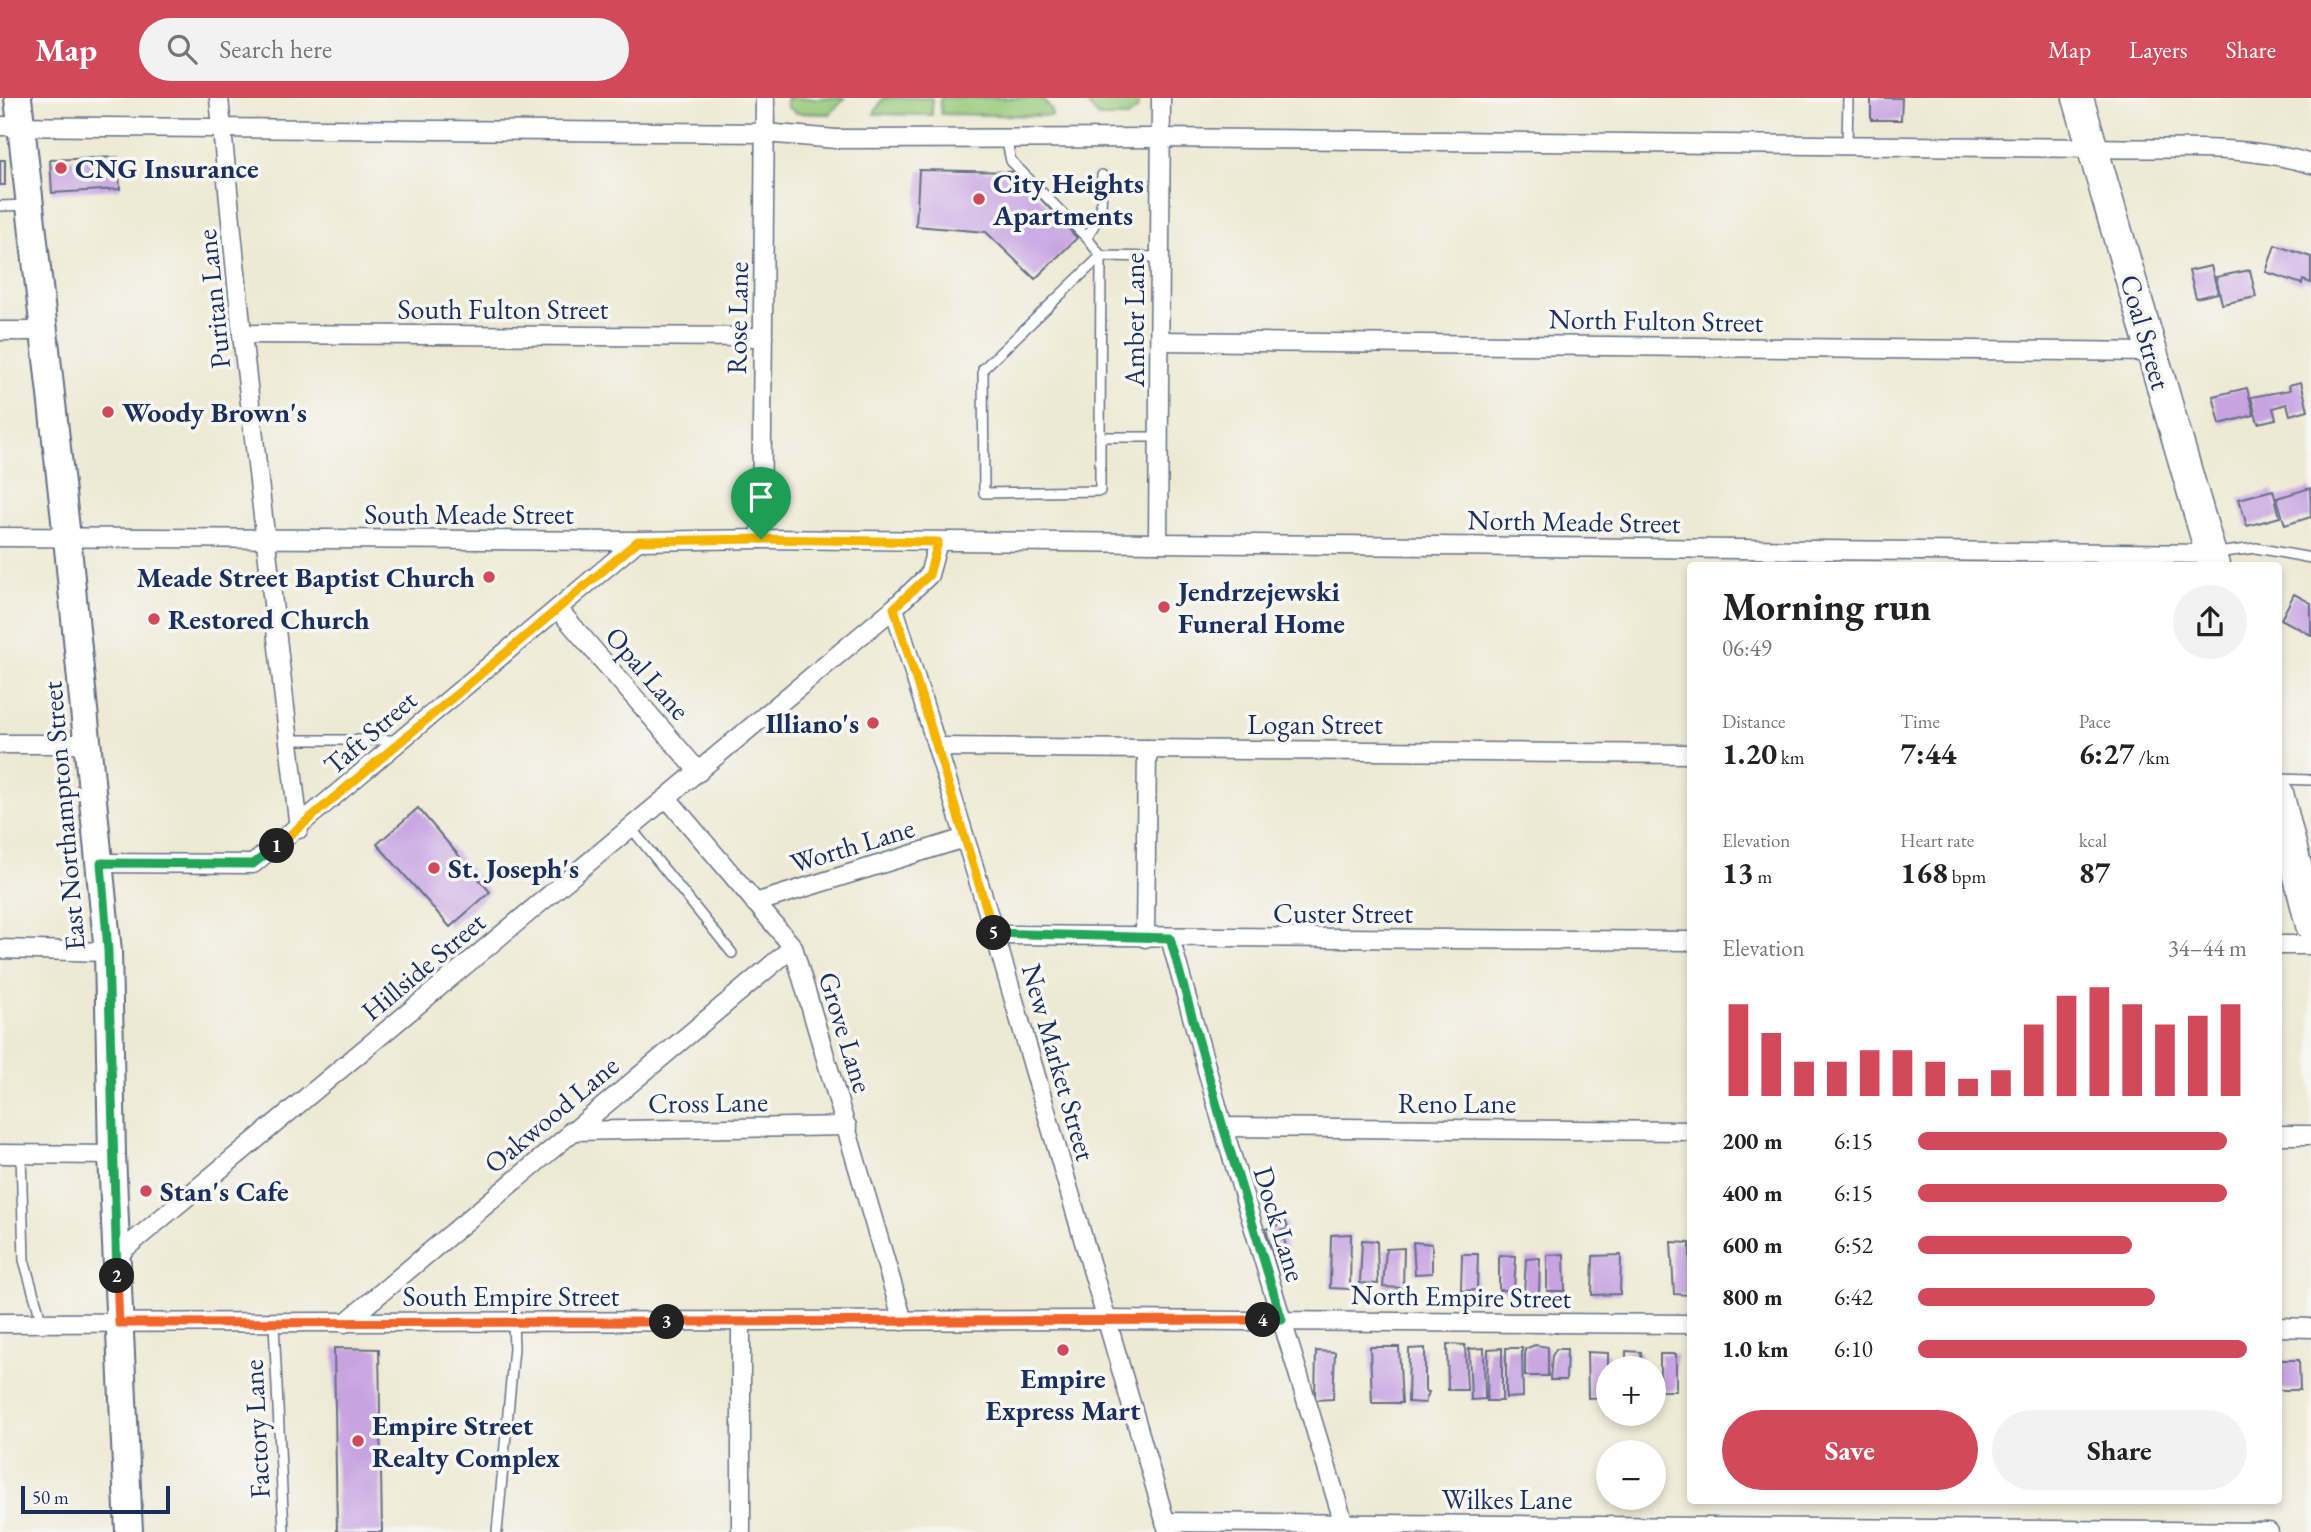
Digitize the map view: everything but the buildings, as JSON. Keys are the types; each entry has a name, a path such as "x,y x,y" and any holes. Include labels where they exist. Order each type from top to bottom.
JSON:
{"main road":[{"name":"East Northampton Street","path":"19,98 11,126 29,205 89,744 108,951 112,1155 129,1532"},
{"name":"Coal Street","path":"2078,98 2213,559"},
{"path":"2282,809 2311,925"}],"street":[{"name":"Puritan Lane","path":"219,98 286,740 299,829"},
{"name":"Rose Lane","path":"761,539 765,98"},
{"name":"Amber Lane","path":"1158,543 1161,98"},
{"path":"11,126 765,133 836,139 1160,138 2094,148 2238,152 2292,158 2311,164"},
{"path":"0,331 43,331"},
{"name":"South Fulton Street","path":"242,334 763,337"},
{"name":"North Fulton Street","path":"1160,341 2151,352"},
{"name":"South Meade Street","path":"0,537 938,542"},
{"name":"Taft Street","path":"101,863 253,864 299,829 400,740 638,541"},
{"name":"North Meade Street","path":"938,542 2213,559"},
{"name":"Hillside Street","path":"116,1256 894,608 929,575 938,542"},
{"name":"New Market Street","path":"894,608 995,935 1167,1527"},
{"name":"Opal Lane","path":"558,609 699,772"},
{"path":"0,744 89,744"},
{"name":"Logan Street","path":"938,747 1687,754"},
{"path":"1145,939 1147,749"},
{"name":"Grove Lane","path":"667,798 793,947 903,1321"},
{"name":"Worth Lane","path":"755,903 965,838"},
{"name":"Custer Street","path":"995,935 1145,939 1687,941"},
{"name":"Dock Lane","path":"1170,938 1223,1127 1344,1524"},
{"path":"2282,945 2311,945"},
{"name":"Oakwood Lane","path":"345,1323 570,1131 793,947"},
{"path":"0,950 108,951"},
{"name":"Cross Lane","path":"570,1131 847,1126"},
{"name":"Reno Lane","path":"1223,1127 1687,1131"},
{"path":"2282,1135 2311,1135"},
{"path":"0,1154 112,1155"},
{"name":"North Empire Street","path":"1105,1320 1687,1324"},
{"name":"South Empire Street","path":"0,1324 1105,1320"},
{"path":"741,1322 741,1532"},
{"path":"2282,1327 2311,1328"},
{"name":"Wilkes Lane","path":"1167,1527 1344,1524 2269,1532"}],"lane":[{"path":"1847,145 1848,98"},
{"path":"1006,138 1011,161 1087,238 1101,256 1100,491 984,493 983,369 1101,256 1160,257"},
{"path":"1087,238 1101,212 1102,175"},
{"path":"0,206 29,205"},
{"path":"1100,437 1159,437"},
{"path":"2213,559 2256,548 2311,558"},
{"path":"286,740 400,740"},
{"path":"2282,779 2311,780"},
{"path":"631,828 732,953"},
{"path":"21,1154 24,1260 42,1323"},
{"path":"497,1532 514,1348 513,1322"},
{"name":"Factory Lane","path":"275,1324 284,1532"}],"green space":[{"path":"786,98 845,98 830,114 797,113 787,107"},
{"path":"883,98 932,98 932,115 874,114"},
{"path":"940,98 1042,98 1052,111 1052,116 941,114"},
{"path":"1082,98 1138,98 1138,108 1128,117 1099,117"}],"place":[{"name":"CNG Insurance","path":"61,168"},
{"name":"City Heights Apartments","path":"979,199"},
{"name":"Woody Brown's","path":"108,412"},
{"name":"Meade Street Baptist Church","path":"489,577"},
{"name":"Jendrzejewski Funeral Home","path":"1164,607"},
{"name":"Restored Church","path":"154,619"},
{"name":"Illiano's","path":"873,723"},
{"name":"St. Joseph's","path":"434,868"},
{"name":"Stan's Cafe","path":"146,1191"},
{"name":"Empire Express Mart","path":"1063,1350"},
{"name":"Empire Street Realty Complex","path":"358,1441"}],"route":[{"path":"761,539 938,542 929,575 894,608 995,935 1170,938 1223,1127 1282,1320 119,1323 108,951 101,863 253,864 299,829 400,740 638,541 761,539"}]}
